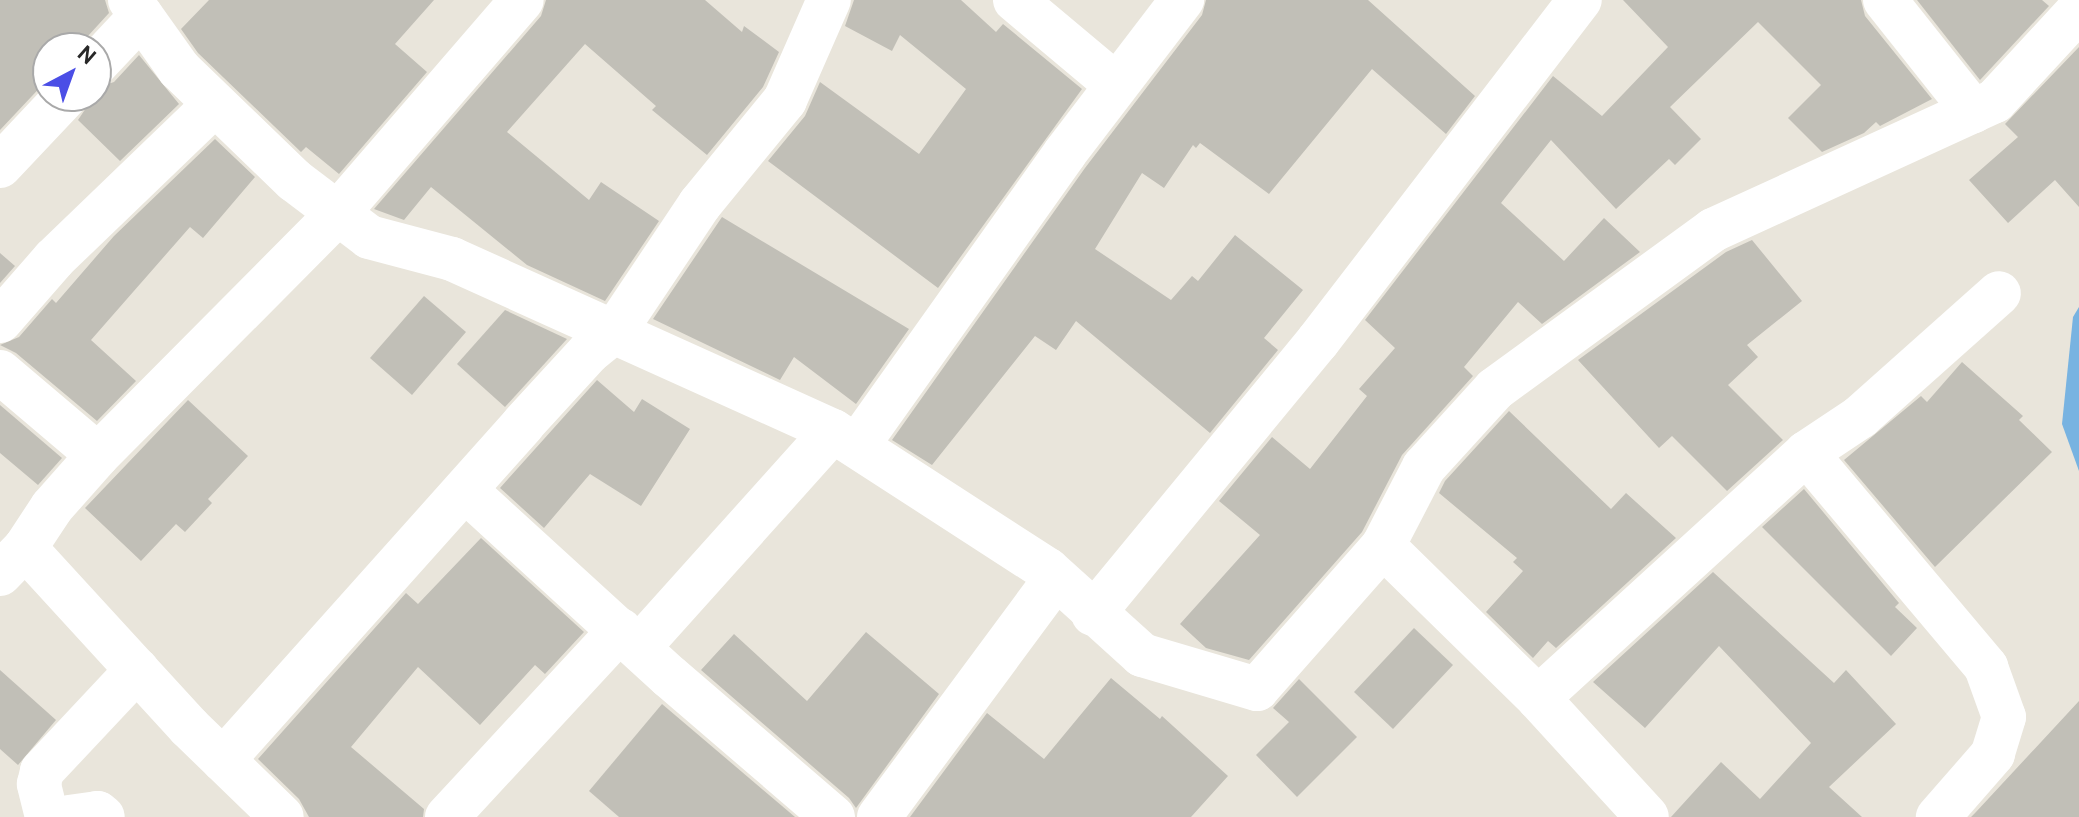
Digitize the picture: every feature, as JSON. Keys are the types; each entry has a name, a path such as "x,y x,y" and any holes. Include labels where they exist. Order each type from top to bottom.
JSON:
{"street":[{"path":"282,817 137,670 12,561 52,507 98,455 338,213 522,0"},
{"path":"223,760 589,352 615,331 700,204 785,100 829,0"},
{"path":"1015,0 1115,84"},
{"path":"447,817 629,638 845,438 1182,0"},
{"path":"1093,614 1318,341 1580,0"},
{"path":"1885,0 1973,111"},
{"path":"112,41 135,8 179,69 294,180 369,237 452,259 845,438 1056,578 1142,655 1257,689 1383,546 1424,467 1495,389 1713,230 1995,101 2079,10"},
{"path":"0,321 54,259 215,104"},
{"path":"0,166 51,112"},
{"path":"1538,698 1806,453 1860,417 1999,293"},
{"path":"0,372 98,455"},
{"path":"1806,453 1986,667 2004,717 1993,754 1938,817"},
{"path":"465,490 833,817"},
{"path":"1383,546 1538,698 1647,817"},
{"path":"879,817 1056,578"},
{"path":"47,817 39,784 42,771 137,670"},
{"path":"69,817 98,813 103,817"}],"water":[{"path":"2079,307 2079,471 2062,424 2073,317"}],"building":[{"path":"0,0 105,0 109,13 92,32 32,32 32,96 0,130"},
{"path":"209,0 434,0 395,44 427,72 339,174 306,147 301,152 198,53 181,29"},
{"path":"546,0 705,0 742,32 744,26 779,52 763,87 707,155 652,110 656,106 585,44 507,132 589,200 601,182 659,221 605,301 527,265 431,187 404,220 374,209 541,16"},
{"path":"854,0 961,0 996,32 1003,24 1082,89 938,288 768,161 805,116 820,82 919,154 966,89 900,35 892,51 845,26"},
{"path":"1206,0 1368,0 1475,96 1446,134 1372,69 1269,194 1200,143 1196,148 1193,145 1164,188 1142,173 1095,249 1171,300 1192,276 1198,281 1235,235 1303,290 1264,338 1278,350 1210,433 1076,321 1056,350 1035,336 932,465 892,440 1085,168 1202,15"},
{"path":"1623,0 1861,0 1865,16 1932,99 1880,126 1876,122 1864,133 1822,152 1788,118 1821,85 1758,22 1670,107 1701,139 1675,165 1669,159 1616,209 1551,140 1501,203 1564,261 1604,218 1640,252 1542,324 1518,302 1464,367 1473,376 1402,455 1362,532 1249,660 1206,648 1180,624 1260,535 1219,501 1272,437 1310,469 1367,396 1359,389 1395,348 1365,320 1553,76 1602,116 1668,47"},
{"path":"1917,0 2042,0 2049,6 1980,80"},
{"path":"2079,47 2079,207 2055,180 2008,223 1969,180 2018,137 2005,124"},
{"path":"139,55 179,104 120,161 78,120 83,112 112,112 114,82"},
{"path":"215,139 255,177 203,238 190,227 91,340 136,381 97,421 16,353 0,345 19,337 52,299 56,303 114,236"},
{"path":"722,217 909,329 856,404 794,357 780,380 653,319"},
{"path":"1752,240 1802,301 1747,345 1758,357 1728,385 1783,440 1727,491 1672,436 1659,448 1578,360 1726,252"},
{"path":"0,253 15,266 0,283"},
{"path":"424,296 466,332 412,395 370,358"},
{"path":"505,310 567,339 505,407 457,364"},
{"path":"1962,362 2023,416 2019,420 2052,452 1935,567 1844,460 1921,396 1927,402"},
{"path":"597,380 634,412 642,399 690,429 641,506 590,474 544,528 500,488"},
{"path":"188,400 248,456 208,499 212,503 185,532 176,524 141,561 85,508"},
{"path":"0,405 62,458 38,485 0,453"},
{"path":"1509,411 1611,509 1626,493 1676,538 1556,648 1548,641 1533,658 1486,612 1523,571 1513,562 1517,558 1439,493 1445,481"},
{"path":"1804,489 1899,603 1895,607 1917,628 1891,656 1762,527"},
{"path":"481,538 584,632 545,674 535,665 480,725 418,667 351,747 424,809 423,817 309,817 299,799 258,759 406,593 418,604"},
{"path":"1713,572 1834,683 1846,670 1896,724 1829,787 1862,817 1671,817 1721,762 1760,799 1811,743 1719,646 1645,728 1593,682"},
{"path":"1414,628 1453,665 1393,729 1354,692"},
{"path":"866,632 939,694 856,808 849,798 701,670 734,634 807,701"},
{"path":"0,670 56,720 18,765 0,749"},
{"path":"1111,678 1160,719 1162,716 1228,776 1191,817 910,817 987,713 1044,759"},
{"path":"1299,679 1357,737 1297,797 1256,755 1289,722 1273,708"},
{"path":"2079,701 2079,817 1971,817 1976,812"},
{"path":"662,704 795,817 619,817 589,791"}]}
